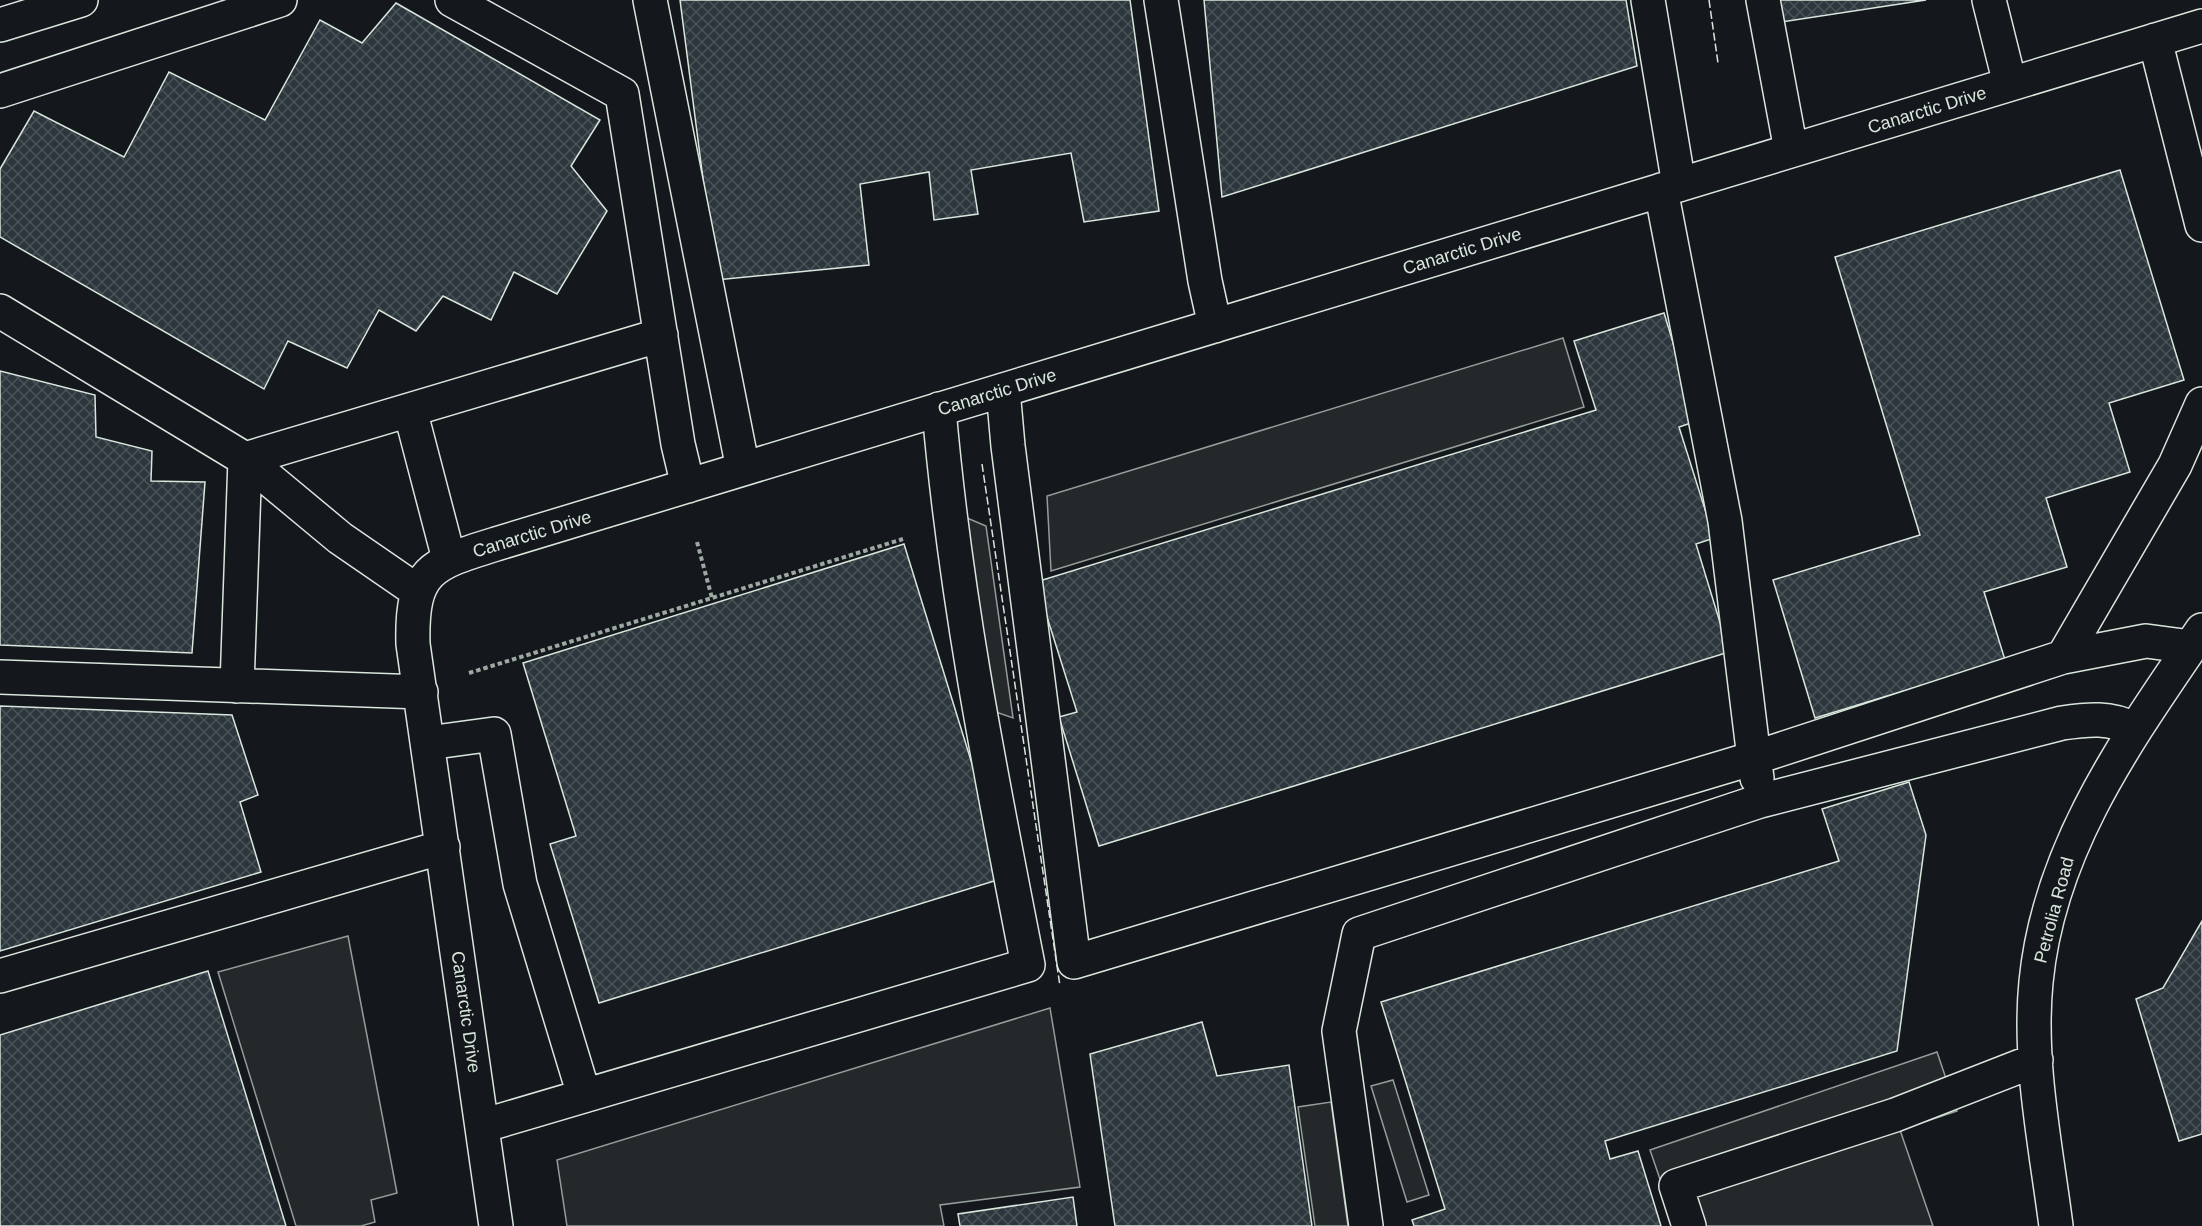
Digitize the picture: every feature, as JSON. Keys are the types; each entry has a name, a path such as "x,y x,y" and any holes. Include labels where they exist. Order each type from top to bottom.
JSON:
{"street":[{"path":"0,25 81,0"},
{"path":"0,91 280,0"},
{"path":"452,0 622,94 678,444 688,486"},
{"path":"650,0 743,469"},
{"path":"1161,0 1215,326"},
{"path":"1648,0 1670,187 1725,521 1760,801"},
{"path":"1763,0 1791,150"},
{"path":"1989,0 2010,84"},
{"name":"Canarctic Drive","path":"496,1226 413,644 412,614 417,591 431,571 449,559 2202,26"},
{"path":"2155,40 2202,225"},
{"path":"0,311 245,459 340,538 417,591"},
{"path":"245,459 661,335"},
{"path":"1003,390 1008,446 1074,962 1754,758 2063,657 2146,641 2196,638"},
{"path":"2063,657 2175,465 2202,404"},
{"path":"410,410 449,559"},
{"path":"482,1126 1028,965 978,710 944,466 939,410"},
{"path":"237,686 245,459"},
{"name":"Petrolia Road","path":"2056,1226 2036,1060 2035,984 2041,944 2057,883 2079,827 2134,729 2196,638"},
{"path":"0,676 421,692"},
{"path":"1366,1226 1339,1031 1359,934 1760,801 2062,723 2090,719 2117,721 2134,729"},
{"path":"428,742 494,734 520,884 584,1095"},
{"path":"0,976 443,847"},
{"path":"1689,1226 1676,1186 1895,1115 2036,1060"}],"path":[{"path":"470,673 903,539"},
{"path":"697,542 712,598"}],"shaded area":[{"path":"1563,338 1584,407 1051,571 1047,496"},
{"path":"960,515 986,526 1013,718 990,710"},
{"path":"348,936 397,1193 371,1200 375,1222 361,1226 296,1226 218,972"},
{"path":"1050,1008 1080,1187 940,1205 944,1226 567,1226 557,1160"},
{"path":"1937,1052 1957,1111 1900,1130 1933,1226 1676,1226 1650,1150"},
{"path":"1393,1080 1429,1195 1407,1202 1371,1086"},
{"path":"1331,1102 1348,1226 1315,1226 1298,1107"}],"building":[{"path":"680,0 1130,0 1159,211 1084,222 1071,153 971,170 978,214 934,220 929,172 860,184 869,265 716,280"},
{"path":"1204,0 1626,0 1637,66 1222,197"},
{"path":"1770,0 1926,0 1774,23"},
{"path":"396,3 600,120 571,166 607,211 557,294 514,272 491,320 443,296 416,331 379,310 347,368 288,341 264,389 0,237 0,169 34,111 124,157 169,72 265,120 320,20 362,43"},
{"path":"2120,170 2184,380 2109,403 2130,472 2046,498 2067,567 1984,592 2005,660 1815,718 1773,580 1920,535 1835,257"},
{"path":"1664,313 1697,421 1679,427 1714,538 1696,544 1729,652 1099,846 1059,717 1077,712 1036,582 1596,410 1574,341"},
{"path":"0,371 95,395 96,437 152,451 151,481 205,482 192,653 0,645"},
{"path":"904,544 1007,877 599,1003 550,844 576,836 523,663"},
{"path":"0,706 232,715 258,795 240,802 261,872 0,951"},
{"path":"1909,782 1926,835 1897,1051 1605,1141 1610,1159 1638,1151 1661,1226 1414,1226 1412,1220 1445,1209 1381,1002 1839,861 1822,809"},
{"path":"2202,921 2202,1134 2179,1141 2136,999 2163,988"},
{"path":"208,971 286,1226 0,1226 0,1035"},
{"path":"1202,1022 1217,1076 1289,1065 1312,1226 1115,1226 1090,1054"},
{"path":"1073,1197 1077,1226 960,1226 958,1214"}],"fence":[{"path":"1709,0 1718,63"},
{"path":"982,464 1060,986"}]}
